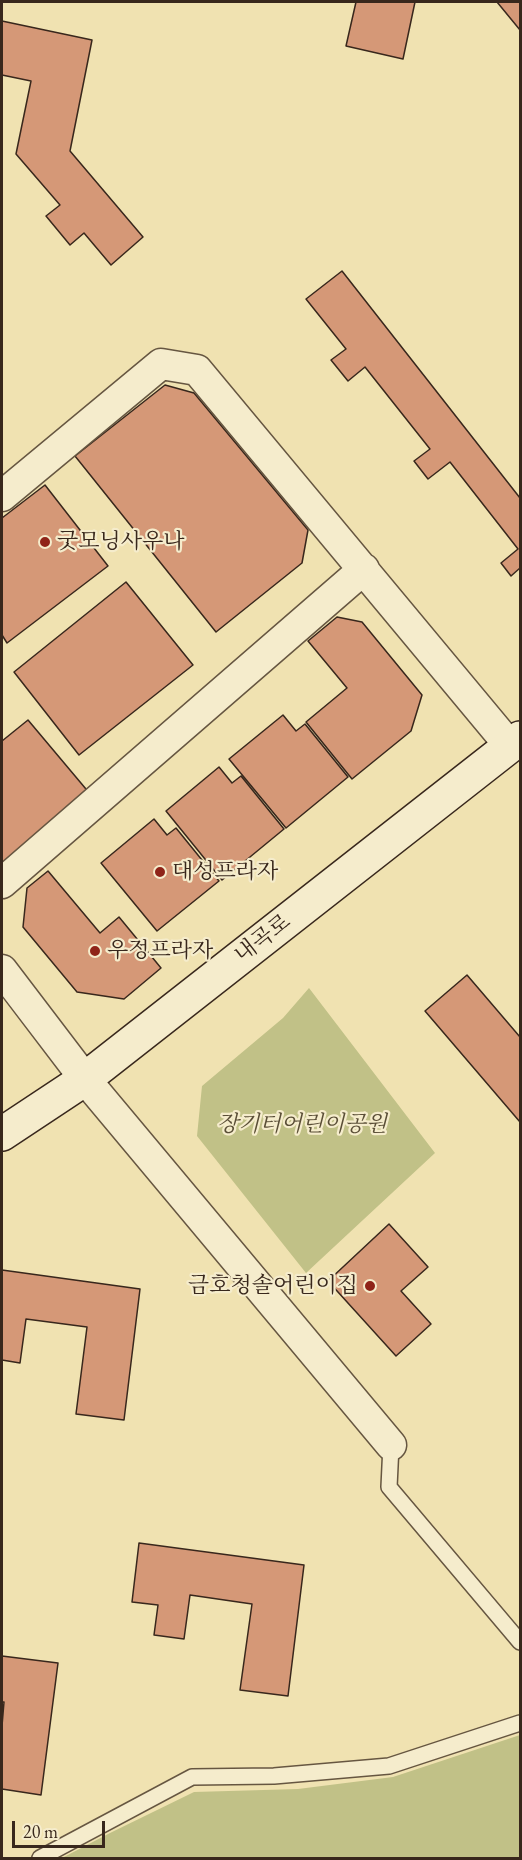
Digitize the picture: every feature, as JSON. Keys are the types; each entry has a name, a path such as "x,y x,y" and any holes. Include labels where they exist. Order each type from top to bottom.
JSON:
{"main road":[{"name":"내곡로","path":"2,1134 84,1079 515,742"}],"street":[{"path":"2,496 160,364 197,370 364,569 515,742"},
{"path":"2,883 364,569"},
{"path":"2,970 84,1079 390,1445"}],"lane":[{"path":"390,1445 389,1487 520,1642"},
{"path":"40,1858 192,1777 274,1776 389,1766 520,1723"}],"green space":[{"name":"장기터어린이공원","path":"309,988 435,1153 306,1273 197,1136 202,1086 283,1018"},
{"path":"520,1735 520,1858 62,1858 194,1792 298,1789 393,1777"}],"building":[{"path":"356,2 415,2 403,59 346,46"},
{"path":"497,2 520,2 520,30"},
{"path":"2,21 92,40 70,151 143,237 111,265 84,233 70,245 46,216 60,205 16,154 31,81 2,75"},
{"path":"342,271 520,498 520,568 511,576 501,563 518,549 450,462 428,479 414,461 430,449 365,367 348,381 331,360 346,349 306,299"},
{"path":"165,385 194,393 308,530 302,563 216,632 75,456"},
{"name":"굿모닝사우나","path":"45,485 108,566 7,643 2,635 2,518"},
{"path":"126,582 193,665 79,755 14,672"},
{"path":"337,617 362,622 422,695 411,731 352,779 306,722 347,688 308,641"},
{"path":"283,715 296,731 305,724 348,777 286,828 229,759"},
{"path":"28,720 91,795 2,864 2,741"},
{"path":"219,767 232,783 241,776 284,829 222,880 166,811"},
{"name":"대성프라자","path":"154,819 167,835 176,828 219,881 157,931 101,863"},
{"name":"우정프라자","path":"48,871 100,933 119,917 161,968 124,999 77,992 23,927 27,888"},
{"path":"467,975 520,1037 520,1122 425,1011"},
{"name":"금호청솔어린이집","path":"389,1224 428,1267 401,1291 431,1324 396,1356 328,1281"},
{"path":"2,1270 140,1289 124,1420 76,1414 87,1327 26,1319 20,1363 2,1360"},
{"path":"139,1543 304,1565 288,1696 240,1690 252,1604 190,1595 184,1639 154,1635 158,1605 132,1602"},
{"path":"2,1656 58,1663 41,1795 2,1789 4,1702 2,1702"}],"place":[{"name":"굿모닝사우나","path":"45,542"},
{"name":"대성프라자","path":"160,872"},
{"name":"우정프라자","path":"95,951"},
{"name":"금호청솔어린이집","path":"370,1286"}]}
